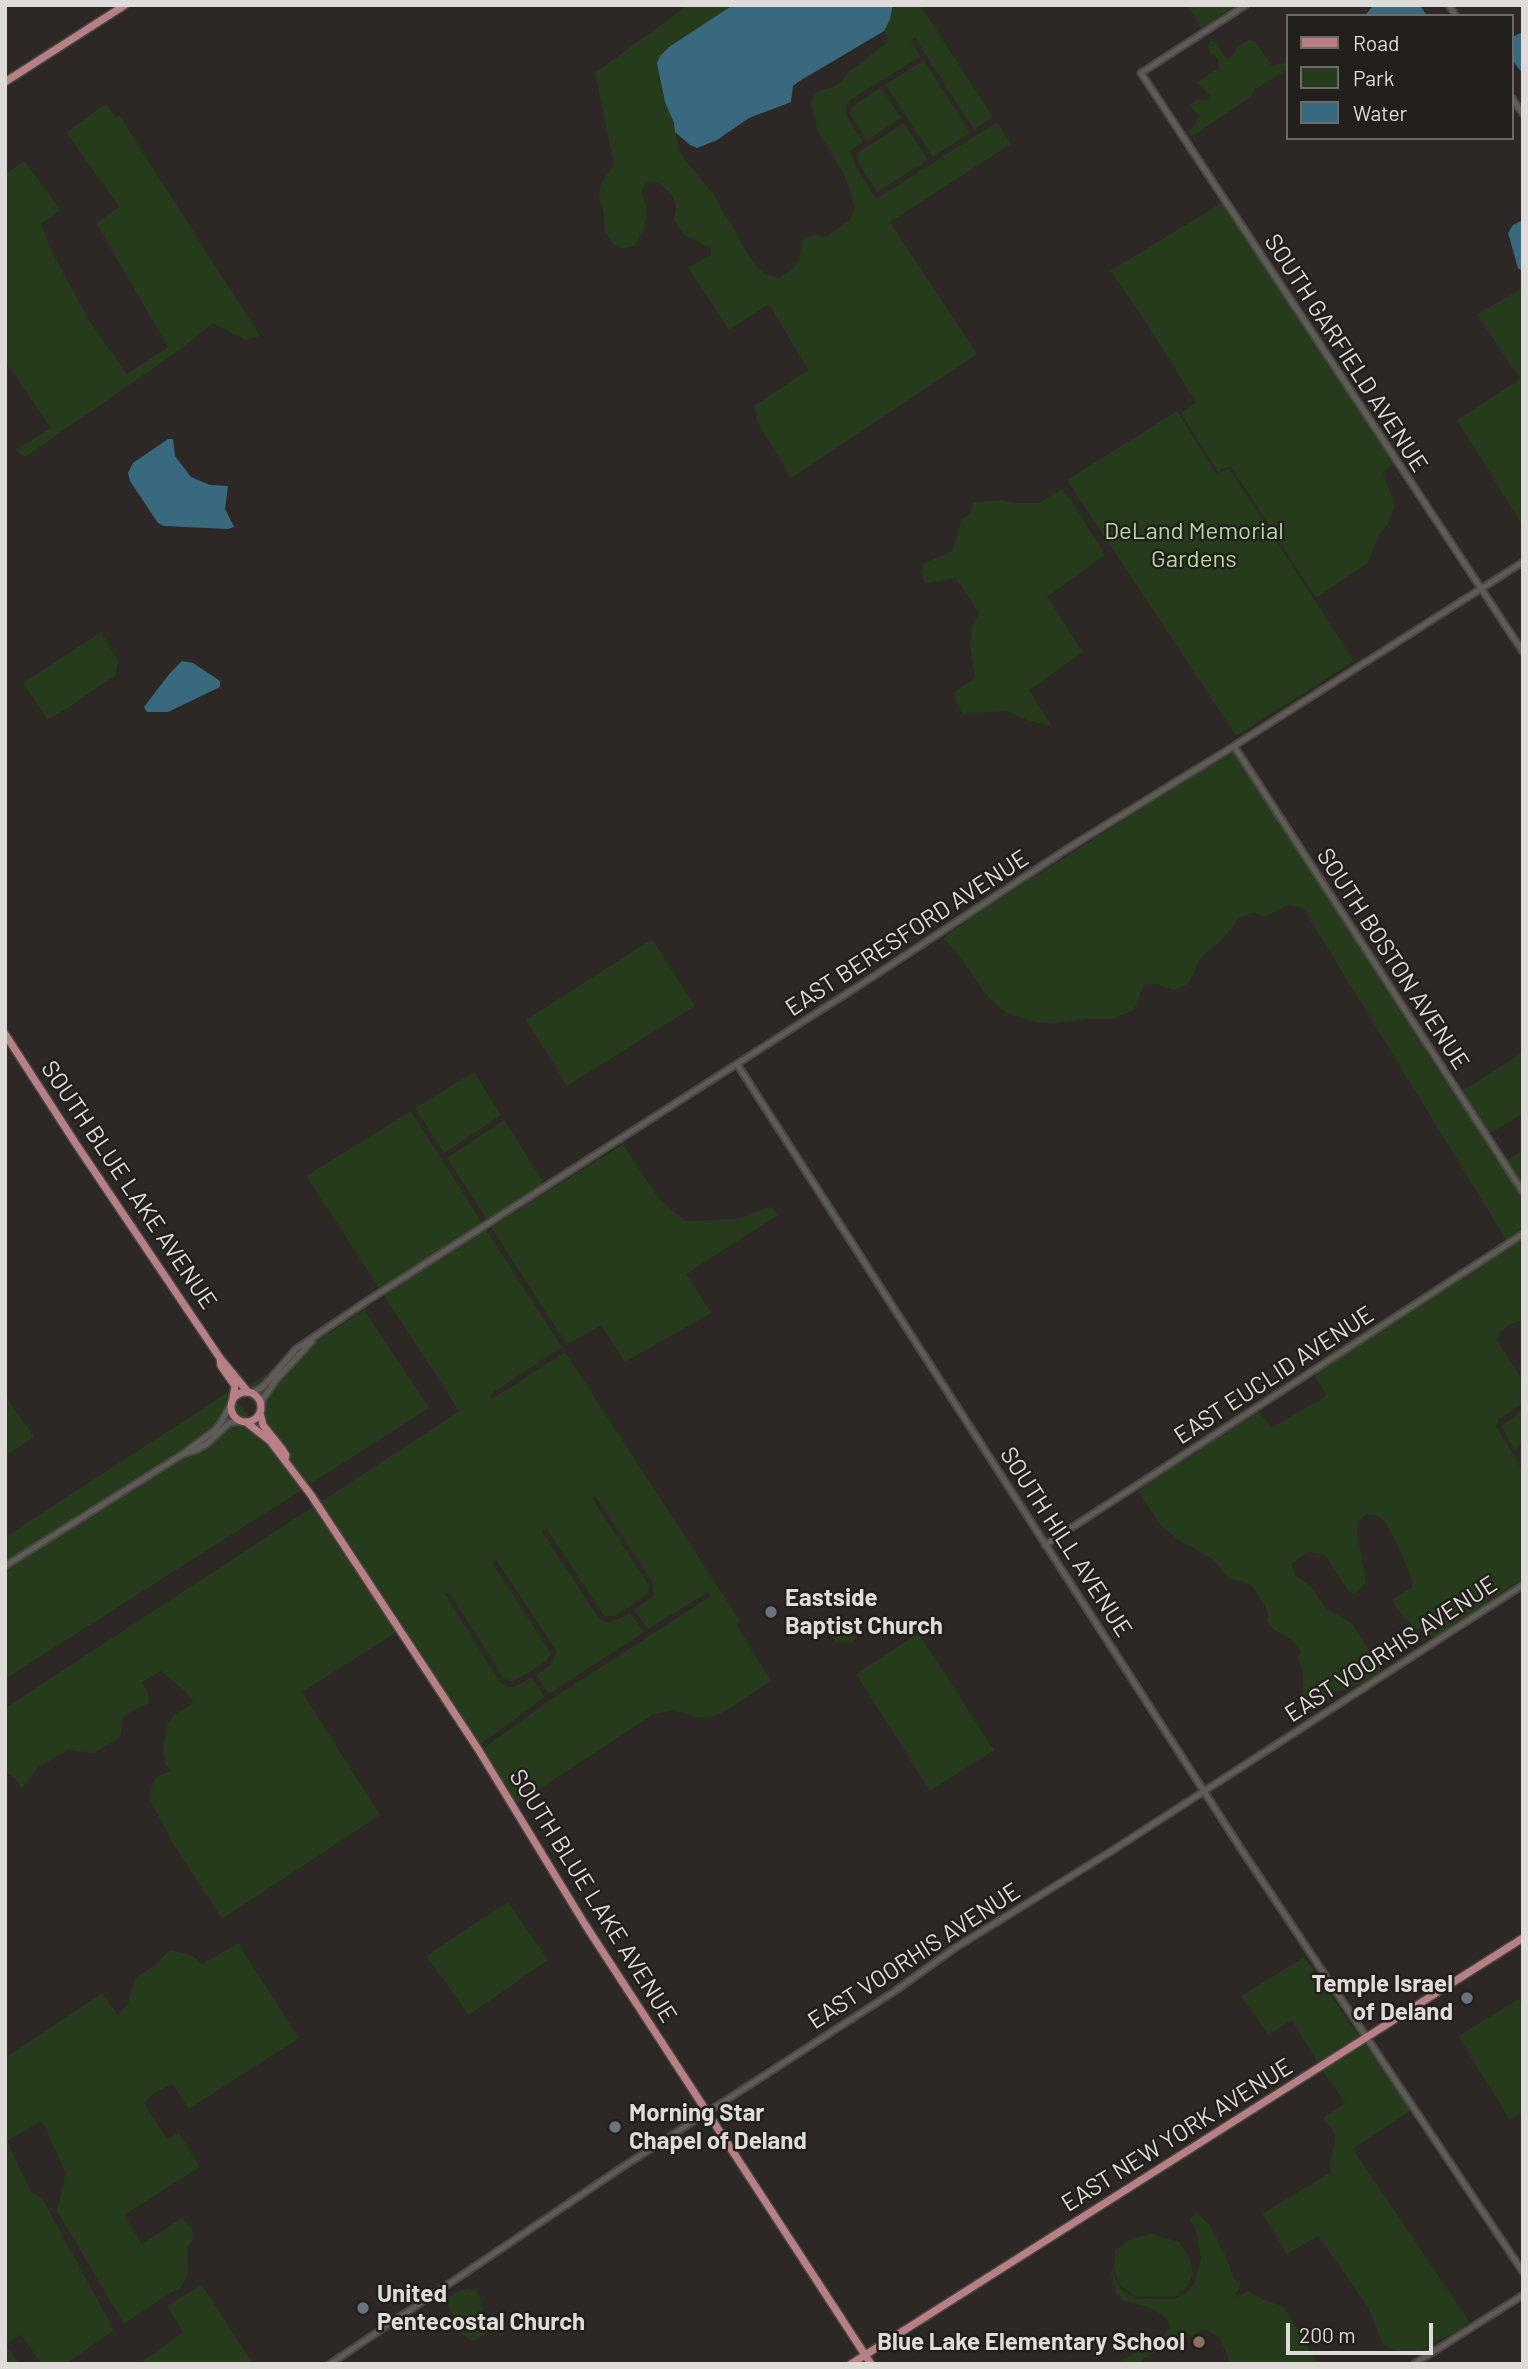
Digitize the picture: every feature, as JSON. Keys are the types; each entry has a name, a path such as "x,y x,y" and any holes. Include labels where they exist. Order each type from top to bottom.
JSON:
{"main road":[{"path":"5,82 125,5"},
{"name":"SOUTH BLUE LAKE AVENUE","path":"5,1034 220,1358 249,1392"},
{"name":"SOUTH BLUE LAKE AVENUE","path":"220,1358 221,1366 235,1386 232,1402"},
{"path":"249,1392 259,1399 260,1410 254,1419 244,1421 232,1412 232,1402 239,1394 249,1392"},
{"name":"SOUTH BLUE LAKE AVENUE","path":"260,1410 262,1425 282,1449 286,1455 285,1459"},
{"name":"SOUTH BLUE LAKE AVENUE","path":"244,1421 263,1433 285,1459 478,1749 586,1926 871,2364"},
{"name":"EAST NEW YORK AVENUE","path":"852,2364 1523,1938"}],"street":[{"name":"SOUTH GARFIELD AVENUE","path":"1246,5 1141,73 1523,652"},
{"name":"EAST BERESFORD AVENUE","path":"249,1392 263,1387 296,1349 367,1301 1070,847 1523,562"},
{"name":"SOUTH BOSTON AVENUE","path":"1234,746 1523,1192"},
{"name":"SOUTH HILL AVENUE","path":"737,1064 894,1305 1045,1545 1206,1790 1243,1852 1523,2272"},
{"name":"EAST EUCLID AVENUE","path":"1045,1545 1523,1234"},
{"name":"EAST BERESFORD AVENUE","path":"260,1410 276,1380 314,1338"},
{"path":"5,1566 183,1454 215,1430 232,1402"},
{"path":"183,1454 196,1450 229,1423 244,1421"},
{"name":"EAST VOORHIS AVENUE","path":"330,2364 955,1948 1523,1585"},
{"path":"1414,2364 1523,2295"}],"green space":[{"path":"688,5 733,5 676,43 657,63 675,127 679,152 713,194 750,258 764,274 779,278 791,271 799,260 802,240 812,235 826,237 850,220 854,209 852,195 843,172 818,132 811,102 816,92 841,82 850,71 889,41 884,31 893,5 920,5 993,117 974,130 915,38 911,41 921,56 850,100 846,106 846,115 863,142 850,151 855,165 876,199 997,122 1011,144 890,222 977,354 791,478 755,418 757,414 754,406 808,370 769,304 729,330 688,267 711,255 711,248 683,234 674,220 676,205 671,194 659,183 647,182 641,191 646,204 646,218 644,229 635,246 623,248 613,244 605,232 599,200 601,183 614,165 595,73"},
{"path":"1187,5 1237,5 1201,28"},
{"path":"1249,40 1254,41 1271,65 1286,62 1286,70 1254,90 1250,97 1192,137 1187,132 1194,127 1199,116 1190,105 1197,99 1209,100 1211,97 1197,82 1219,68 1218,59 1209,51 1210,41 1215,41 1226,58 1232,57 1239,46"},
{"path":"924,60 970,133 933,157 885,85"},
{"path":"881,87 901,118 867,140 850,114 851,109"},
{"path":"106,104 115,117 119,115 260,336 246,340 213,323 178,351 25,457 15,450 51,428 5,362 5,174 25,161 60,210 41,224 53,254 90,322 127,374 168,347 96,223 119,207 66,132"},
{"path":"904,123 928,160 877,192 859,164 857,153"},
{"path":"1223,202 1394,464 1383,472 1395,507 1388,524 1379,534 1368,563 1316,598 1231,467 1218,472 1181,413 1196,402 1110,271"},
{"path":"1523,288 1523,526 1457,420 1520,379 1477,314"},
{"name":"DeLand Memorial Gardens","path":"1177,411 1217,475 1229,468 1354,661 1236,736 1067,480"},
{"path":"1062,489 1105,555 1047,597 1083,652 1029,690 1052,726 1006,711 962,714 953,694 975,677 970,646 972,625 979,614 956,578 925,583 921,572 923,564 952,551 962,520 970,513 973,502 1001,500 1038,503"},
{"path":"101,632 118,661 116,675 47,719 23,683"},
{"path":"1233,750 1454,1095 1456,1094 1497,1161 1500,1161 1523,1196 1523,1231 1507,1241 1303,908 1288,905 1265,917 1254,913 1240,917 1221,940 1200,959 1188,985 1173,990 1157,984 1144,985 1134,1010 1113,1019 1053,1023 1035,1022 1008,1014 987,996 954,949 943,938 976,914"},
{"path":"652,939 695,1006 567,1086 526,1020"},
{"path":"1523,1052 1523,1113 1489,1134 1461,1092"},
{"path":"474,1072 501,1115 444,1153 415,1108"},
{"path":"411,1111 482,1223 380,1289 306,1176"},
{"path":"504,1120 544,1183 487,1220 447,1158"},
{"path":"623,1144 659,1199 685,1221 736,1219 771,1207 778,1215 686,1274 711,1313 625,1362 601,1325 567,1345 491,1227"},
{"path":"1523,1150 1523,1187 1506,1161"},
{"path":"485,1228 562,1347 489,1395 492,1399 565,1352 740,1621 736,1624 771,1681 726,1711 711,1717 699,1718 672,1710 652,1715 515,1805 481,1750 550,1700 711,1596 708,1592 648,1629 634,1610 653,1596 653,1582 595,1495 592,1498 649,1585 648,1593 629,1607 614,1616 604,1616 546,1528 542,1531 600,1620 609,1623 630,1613 644,1632 549,1694 536,1675 550,1665 557,1652 496,1560 492,1563 551,1653 546,1661 531,1671 513,1682 504,1679 449,1592 445,1594 500,1682 507,1687 514,1687 532,1677 545,1697 478,1746 319,1503 459,1411 383,1294"},
{"path":"1523,1238 1523,1319 1500,1332 1497,1340 1523,1381 1523,1403 1499,1419 1496,1426 1523,1471 1523,1578 1435,1638 1411,1625 1394,1605 1393,1599 1412,1587 1412,1580 1385,1522 1376,1515 1366,1514 1359,1521 1357,1530 1366,1583 1354,1594 1348,1591 1325,1555 1308,1552 1291,1564 1296,1576 1310,1586 1326,1608 1352,1624 1382,1670 1371,1679 1346,1690 1321,1693 1303,1699 1303,1673 1298,1658 1300,1651 1292,1640 1274,1630 1266,1620 1267,1610 1256,1590 1250,1584 1227,1577 1213,1559 1180,1541 1161,1526 1137,1489 1259,1411 1271,1428 1326,1396 1314,1374"},
{"path":"364,1310 429,1408 307,1486 244,1389"},
{"path":"230,1391 303,1489 5,1679 5,1537"},
{"path":"5,1395 34,1437 5,1456"},
{"path":"1523,1410 1523,1441 1515,1450 1501,1426"},
{"path":"314,1506 397,1632 302,1692 380,1815 222,1919 173,1844 149,1798 155,1778 172,1770 166,1766 163,1749 167,1725 175,1714 194,1703 187,1693 161,1671 142,1682 148,1693 149,1703 123,1716 120,1738 93,1753 67,1750 36,1769 22,1789 15,1778 5,1772 5,1708"},
{"path":"847,1619 860,1631 853,1642 835,1642 831,1635 835,1621"},
{"path":"918,1633 994,1750 930,1791 856,1674"},
{"path":"508,1902 548,1960 469,2015 426,1956"},
{"path":"238,1943 299,2038 189,2109 172,2084 156,2092 144,2103 167,2139 179,2133 200,2167 124,2215 142,2244 182,2218 192,2229 193,2241 187,2247 188,2274 185,2280 179,2290 124,2324 57,2211 66,2173 42,2121 7,2141 31,2192 42,2198 114,2330 66,2364 42,2364 21,2335 5,2344 5,2058 102,1993 118,2015 128,2003 135,1978 155,1965 170,1950 191,1955 203,1964"},
{"path":"1304,1957 1361,2039 1319,2065 1292,2020 1268,2035 1241,1996"},
{"path":"1519,1999 1523,2007 1523,2112 1510,2120 1458,2036"},
{"path":"1364,2043 1411,2110 1353,2149 1469,2321 1457,2332 1436,2341 1419,2353 1406,2354 1383,2345 1368,2307 1318,2236 1287,2254 1262,2214 1331,2172 1334,2134 1323,2118 1345,2103 1322,2070"},
{"path":"1196,2212 1211,2227 1229,2263 1233,2278 1240,2284 1235,2293 1238,2297 1248,2291 1284,2307 1318,2364 1231,2364 1219,2337 1205,2329 1144,2358 1139,2364 1115,2364 1163,2336 1171,2327 1165,2317 1153,2309 1122,2300 1116,2293 1112,2267 1118,2287 1136,2299 1175,2299 1188,2291 1195,2282 1201,2259 1196,2229 1190,2219"},
{"path":"1151,2234 1179,2242 1190,2259 1193,2274 1187,2286 1175,2296 1136,2297 1120,2285 1114,2270 1115,2251 1130,2239"},
{"path":"202,2285 253,2364 143,2364 142,2362 183,2332 167,2306"},
{"path":"468,2289 480,2296 482,2310 489,2323 487,2333 476,2340 470,2340 461,2333 448,2306 448,2300 454,2292"},
{"path":"5,2344 20,2364 5,2364"}],"water":[{"path":"733,5 893,5 884,31 798,82 793,86 791,102 749,118 717,140 697,148 675,132 665,102 657,63 669,47"},
{"path":"1373,5 1420,5 1426,14 1366,14"},
{"path":"1523,32 1523,74 1514,63 1514,36"},
{"path":"1523,220 1522,271 1518,268 1508,233 1513,225"},
{"path":"168,439 173,439 175,456 191,477 210,485 228,486 225,509 234,527 164,526 158,523 130,481 128,473 133,463"},
{"path":"182,661 193,663 220,681 220,687 168,712 147,712 144,707"}],"place":[{"name":"Eastside Baptist Church","path":"771,1612"},
{"name":"Temple Israel of Deland","path":"1467,1998"},
{"name":"Morning Star Chapel of Deland","path":"615,2127"},
{"name":"United Pentecostal Church","path":"363,2308"},
{"name":"Blue Lake Elementary School","path":"1199,2342"}]}
